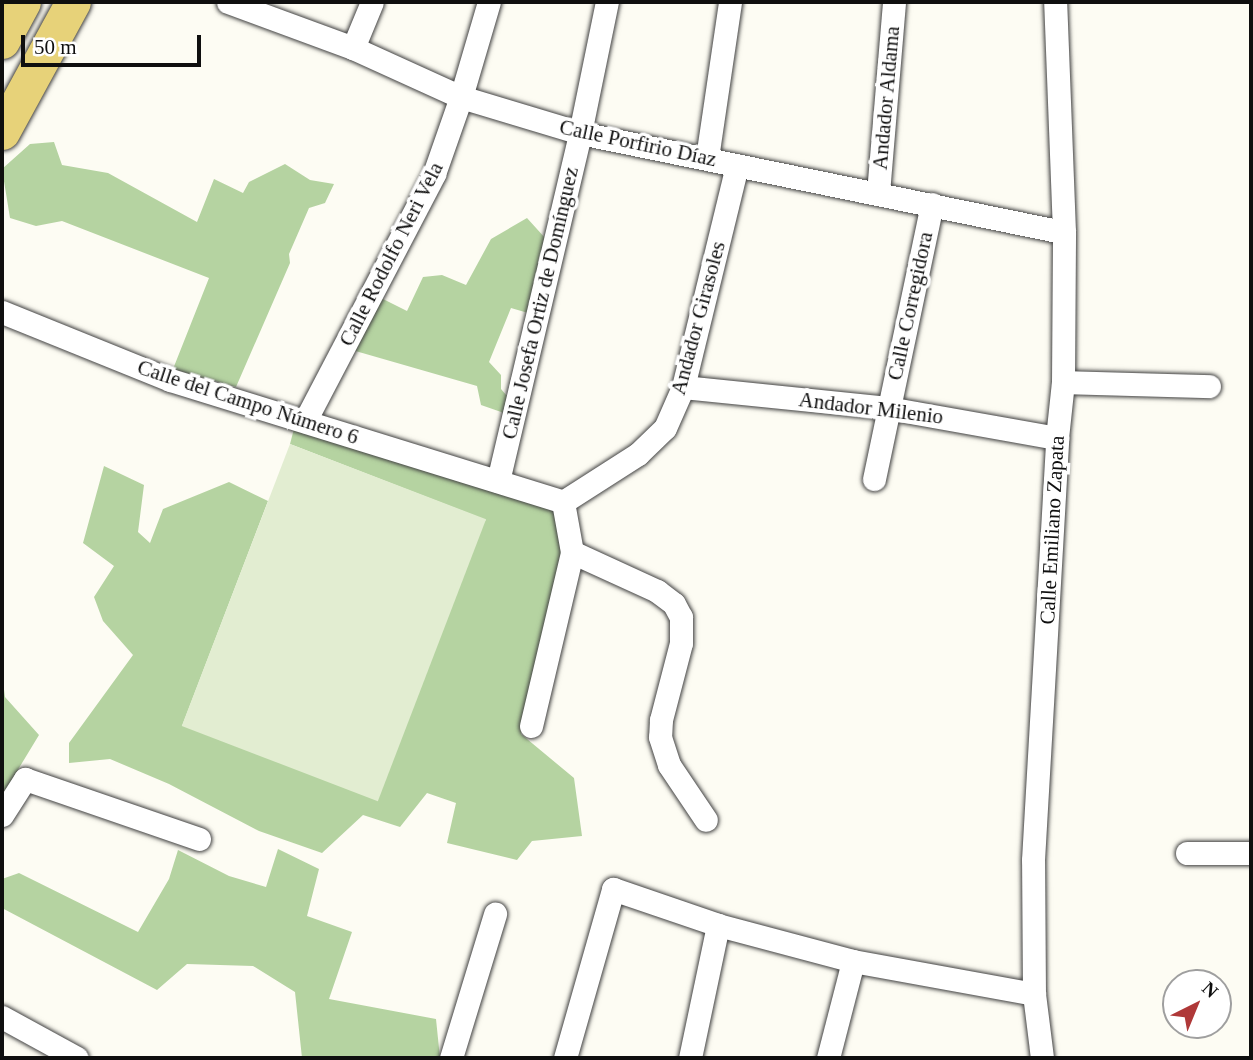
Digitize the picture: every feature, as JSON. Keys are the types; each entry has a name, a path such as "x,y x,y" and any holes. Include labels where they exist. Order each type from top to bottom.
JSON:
{"main road":[{"path":"2,41 23,2"},
{"path":"2,132 73,2"}],"street":[{"name":"Calle Porfirio Díaz","path":"228,2 353,48 461,97 580,133 1064,232"},
{"path":"353,48 372,2"},
{"name":"Calle Rodolfo Neri Vela","path":"305,421 434,174 461,97 489,2"},
{"name":"Calle Josefa Ortiz de Domínguez","path":"498,481 580,133 607,2"},
{"path":"707,158 730,2"},
{"name":"Andador Aldama","path":"878,193 894,2"},
{"name":"Calle Emiliano Zapata","path":"1042,1058 1034,994 1033,860 1057,438 1063,382 1064,232 1055,2"},
{"name":"Andador Girasoles","path":"563,502 638,454 665,428 683,387 737,165"},
{"name":"Calle Corregidora","path":"874,479 932,204"},
{"name":"Calle del Campo Número 6","path":"2,312 170,380 563,502"},
{"path":"1063,382 1209,386"},
{"name":"Andador Milenio","path":"683,387 888,408 1057,438"},
{"path":"531,726 572,552 563,502"},
{"path":"572,552 649,586 667,597 678,611 682,636 661,720 660,737 669,765 706,820"},
{"path":"2,815 25,779 200,839"},
{"path":"1188,853 1251,853"},
{"path":"565,1058 613,889 718,925 853,961 1034,994"},
{"path":"451,1058 495,914"},
{"path":"690,1058 718,925"},
{"path":"828,1058 853,961"},
{"path":"2,1017 77,1058"}],"green space":[{"path":"54,142 62,165 108,173 197,222 214,179 243,193 249,182 285,164 310,180 334,184 325,203 309,208 289,254 290,263 236,387 173,369 209,278 62,221 36,226 10,218 2,169 30,144"},
{"path":"527,218 546,239 528,313 511,308 489,362 501,375 501,389 507,396 504,413 481,405 477,386 352,350 379,297 407,311 423,277 442,275 466,285 491,239"},
{"path":"295,425 554,508 562,552 521,734 574,778 582,836 532,841 517,860 447,843 456,803 427,793 400,827 363,815 322,853 259,831 169,784 110,759 69,763 69,743 133,655 103,621 94,597 114,566 83,543 104,466 144,485 138,532 150,543 163,509 229,482 268,501 182,726 486,520 290,444"},
{"path":"290,444 486,519 378,801 182,726"},
{"path":"2,674 5,697 39,735 2,796"},
{"path":"278,849 319,869 307,916 352,932 329,999 436,1019 440,1058 302,1058 295,992 253,966 187,964 157,990 2,908 2,879 19,873 138,932 169,879 178,850 229,876 266,887"}]}
